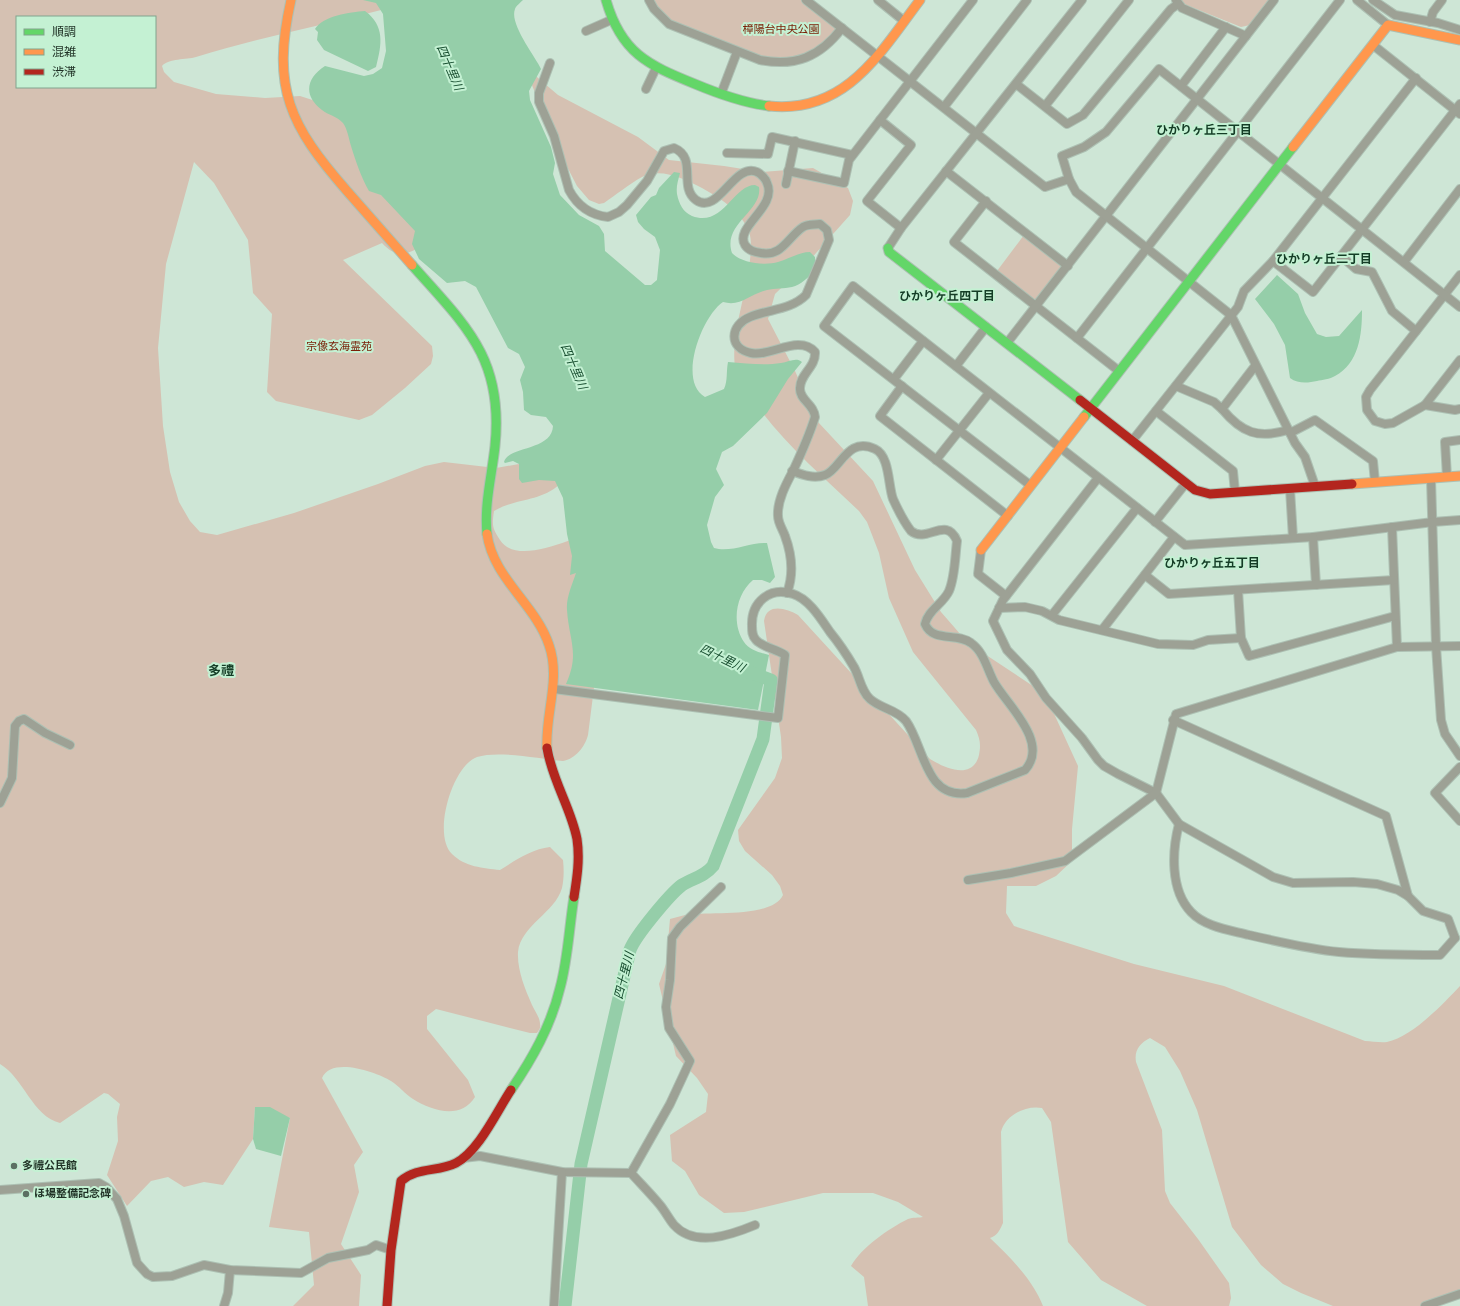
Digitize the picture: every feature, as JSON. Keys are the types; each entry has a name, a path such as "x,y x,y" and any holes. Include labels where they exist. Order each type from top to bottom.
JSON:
{"street":[{"path":"291,0 284,32 282,70 287,100 301,132 320,160 465,324 478,344 487,362 494,385 497,411 496,440 486,516 489,541 501,571 530,606 543,628 553,660 554,689 547,733 549,764 572,820 578,853 566,964 552,1017 524,1071 479,1139 463,1158 452,1165 434,1170 413,1172 401,1181 391,1250 387,1306"},
{"path":"606,0 611,20 618,33 635,54 656,68 737,100 765,107 800,107 817,102 844,88 856,79 877,55 920,0"},
{"path":"649,0 654,9 669,24 737,52 760,60 773,62 790,62 806,58 822,49 833,40 842,28"},
{"path":"806,0 1045,187 1069,179"},
{"path":"878,0 904,20"},
{"path":"788,171 844,183 849,160 852,154 973,0"},
{"path":"944,107 1027,0"},
{"path":"1082,0 901,228 888,248 890,252 1090,409 1186,483 1202,493 1290,489 1460,476"},
{"path":"1045,106 1129,0"},
{"path":"1007,343 1274,0"},
{"path":"1077,338 1340,0"},
{"path":"1357,0 1388,25 1460,40"},
{"path":"1373,0 1395,15 1460,30"},
{"path":"1430,22 1433,12 1442,0"},
{"path":"1016,84 1066,124 1083,115 1177,2 1182,8 1246,36"},
{"path":"586,31 611,20"},
{"path":"1006,596 978,574 981,550 1059,447 1120,371 1388,25"},
{"path":"1181,86 1226,27"},
{"path":"1273,261 1313,292 1458,109 1373,46"},
{"path":"721,94 737,52"},
{"path":"550,63 539,93 539,102 554,136 572,197 586,210 608,217 619,212 647,181 664,152 674,148 682,153 685,158 689,171 688,188 690,194 698,202 703,203 714,200 738,177 747,172 757,172 766,181 769,192 768,199 744,234 744,243 750,250 767,254 780,250 806,226 820,224 827,230 829,240 806,295 802,300 790,306 749,317 738,324 734,333 736,343 741,348 751,353 768,352 790,346 804,345 808,346 815,352 812,365 806,372 800,387 802,397 815,411 815,417 792,471 787,479 779,508 778,518 788,544 792,567 792,580 787,592"},
{"path":"646,89 656,68"},
{"path":"1315,486 1305,457 1289,431 1255,366 1231,315 1076,192 1069,179 1062,156 1084,147 1106,132 1159,69 1460,307"},
{"path":"1132,441 1238,306 1244,292 1273,261 1416,78"},
{"path":"880,120 911,145 867,201 901,228"},
{"path":"726,152 768,154 772,137 852,154"},
{"path":"786,184 795,142"},
{"path":"946,171 1068,266"},
{"path":"1404,262 1460,189"},
{"path":"986,201 954,242 1120,371"},
{"path":"1341,256 1356,269 1372,272 1392,311 1416,331"},
{"path":"1460,275 1370,390 1366,397 1366,404 1370,415 1375,421 1385,424 1393,423 1425,405 1460,360"},
{"path":"1030,486 960,430 824,326 853,286 1185,545 1313,537 1432,522 1460,520"},
{"path":"956,366 986,327"},
{"path":"894,379 923,341"},
{"path":"1222,409 1255,366"},
{"path":"902,386 880,416 1008,516"},
{"path":"1176,386 1214,402 1237,425 1259,434 1274,434 1289,431 1315,420 1374,461 1375,482"},
{"path":"936,460 989,393"},
{"path":"1425,405 1455,410 1460,409"},
{"path":"1156,411 1233,471 1235,492"},
{"path":"1447,477 1445,442 1460,440"},
{"path":"554,689 778,718 785,655 757,641 752,631 752,623 755,607 765,596 771,593 787,592 802,599 819,617 855,668 862,688 871,700 898,713 905,720 915,737 927,769 941,788 959,794 975,791 1019,773 1030,764 1032,747 1025,725 994,682 978,649 964,639 936,635 925,624 929,614 944,598 950,588 957,541 955,537 943,529 922,535 916,535 911,531 893,500 886,465 882,454 877,450 863,446 851,450 842,457 827,474 820,476 810,476 792,471"},
{"path":"1098,478 1006,596 999,608 993,621 1002,644 1030,674 1046,698 1082,738 1098,760 1113,771 1156,793 1179,824 1273,877 1293,883 1353,882 1377,884 1398,890 1408,896 1423,911 1448,919 1458,938 1440,955 1398,955 1339,952 1311,948 1223,929 1204,921 1191,912 1183,900 1178,887 1174,864 1175,842 1179,824"},
{"path":"1431,479 1436,646 1441,720 1445,734 1460,756"},
{"path":"1155,522 1186,483"},
{"path":"1290,489 1293,538"},
{"path":"1052,616 1136,508"},
{"path":"1392,527 1397,647"},
{"path":"1102,630 1174,537"},
{"path":"1313,537 1316,585"},
{"path":"1145,575 1169,594 1394,580"},
{"path":"1238,590 1241,638 1249,656 1395,616"},
{"path":"999,608 1025,607 1042,610 1059,620 1158,644 1192,645 1208,640 1241,638"},
{"path":"968,880 1011,873 1065,861 1156,793 1173,720 1176,714 1397,647 1460,646"},
{"path":"0,803 12,778 15,726 19,720 24,719 45,733 70,745"},
{"path":"1173,720 1386,816 1408,896"},
{"path":"1460,767 1435,793 1460,821"},
{"path":"631,1173 670,1104 690,1061 669,1028 666,1008 670,980 672,938 680,927 721,887"},
{"path":"463,1158 480,1156 562,1172 631,1173 660,1205 675,1226 688,1234 715,1238 732,1235 755,1225"},
{"path":"554,1306 562,1172"},
{"path":"0,1190 99,1183 106,1187 117,1199 124,1216 137,1263 147,1274 153,1277 162,1278 204,1265 230,1270 301,1273 328,1258 368,1250 376,1245 391,1250"},
{"path":"224,1306 228,1293 230,1270"},
{"path":"1425,1306 1460,1294"}],"green space":[{"name":"宗像玄海霊苑","path":"0,0 387,0 381,10 242,44 192,58 173,60 162,66 164,72 174,82 216,94 265,98 300,96 325,104 417,109 418,248 403,254 390,250 382,243 343,260 432,346 433,356 431,364 372,415 359,420 276,401 267,392 272,314 253,293 248,240 214,183 194,162 166,264 158,348 163,426 170,472 179,502 190,521 200,532 217,535 294,513 425,466 444,462 496,468 519,464 544,463 559,485 544,494 502,507 494,511 493,523 495,532 500,540 509,548 520,551 550,547 605,526 596,672 588,735 585,744 572,758 563,761 496,754 477,757 468,763 460,773 453,787 445,817 444,832 446,845 452,854 468,864 500,870 530,853 550,847 563,860 563,881 558,897 553,905 531,926 525,934 520,943 518,952 522,979 529,999 539,1019 540,1028 537,1033 530,1033 436,1009 427,1016 427,1029 468,1080 475,1097 462,1109 454,1111 437,1110 429,1107 410,1097 391,1081 365,1070 344,1067 335,1068 327,1071 322,1078 363,1152 354,1165 359,1192 341,1244 361,1275 359,1306 293,1306 314,1285 309,1232 269,1227 290,1118 255,1107 253,1139 223,1185 204,1182 184,1187 168,1177 151,1181 127,1206 107,1175 118,1141 117,1117 120,1104 108,1094 104,1093 60,1123 50,1119 42,1113 16,1078 0,1064"},
{"name":"樟陽台中央公園","path":"652,0 801,0 836,27 836,30 812,51 790,59 772,59 740,50 687,29 665,17"},
{"path":"1179,0 1270,0 1250,25 1241,27 1184,4"},
{"path":"524,66 558,95 638,137 669,160 762,172 813,168 848,188 853,201 850,215 808,262 775,294 768,319 795,371 818,422 873,481 915,570 941,612 968,643 1045,694 1078,766 1072,829 1072,861 1056,876 1036,886 1007,886 1006,913 1014,926 1134,964 1224,986 1365,1041 1387,1042 1407,1034 1445,1002 1460,986 1460,1298 1422,1306 1333,1306 1283,1284 1261,1265 1232,1227 1197,1110 1180,1071 1165,1047 1150,1038 1138,1047 1136,1062 1162,1130 1165,1191 1170,1203 1229,1283 1231,1298 1229,1306 1147,1306 1101,1280 1068,1242 1051,1122 1042,1108 1029,1108 1017,1112 1003,1126 1001,1132 1003,1223 995,1236 990,1238 1013,1261 1027,1278 1039,1296 1043,1306 868,1306 864,1277 851,1266 869,1245 884,1233 908,1219 923,1217 898,1202 873,1193 823,1193 744,1212 724,1213 699,1195 685,1171 672,1161 670,1135 706,1112 708,1094 697,1078 676,1056 659,984 666,964 670,919 695,914 753,911 766,908 777,903 783,895 780,886 772,875 745,851 739,841 738,830 775,778 782,758 781,737 764,621 766,615 773,609 783,609 798,615 930,759 936,763 958,770 971,768 976,763 979,755 980,742 976,730 913,652 889,598 879,553 867,522 859,511 803,458 777,430 745,390 737,376 734,354 735,339 751,254 749,232 741,218 735,211 716,196 702,188 673,175 657,173 642,177 604,203 599,204 589,200 577,186 561,155"},
{"path":"1024,235 1061,264 1062,267 1037,300 1033,300 997,271"}],"water":[{"path":"363,0 523,0 515,9 514,15 516,23 541,69 529,91 530,100 551,147 555,163 553,174 560,195 579,215 599,226 604,234 605,251 645,285 651,285 657,280 660,250 655,237 644,229 638,222 636,215 651,197 656,195 659,188 674,172 680,173 677,184 677,194 682,207 692,216 703,218 712,216 720,211 747,187 755,185 759,187 759,196 750,211 737,226 730,243 732,253 736,256 747,261 760,264 778,262 806,252 810,252 815,257 815,271 795,286 767,290 735,303 723,302 715,309 707,320 701,334 693,364 693,377 697,389 705,397 724,389 728,362 774,364 797,360 802,362 788,379 767,413 733,446 722,452 716,469 724,485 715,497 707,525 714,548 727,549 767,543 775,577 770,583 762,580 753,580 743,593 737,609 740,634 746,645 755,651 769,655 758,710 566,684 570,673 573,655 568,621 567,601 576,573 570,575 572,556 567,534 563,498 555,481 539,480 522,483 519,479 519,464 513,461 504,462 507,457 513,453 545,440 551,434 553,426 546,417 531,415 524,410 523,392 520,380 525,367 519,354 508,348 476,287 465,281 447,283 419,259 412,244 415,231 381,195 369,191 359,169 343,123 324,112 316,105 310,93 309,87 314,76 325,66 364,76 373,74 382,68 386,51 383,14 376,3"},
{"path":"365,11 376,23 380,36 380,51 376,67 368,71 324,50 317,40 318,32 315,29 330,18 352,12"},
{"path":"1277,275 1298,294 1305,313 1317,334 1326,337 1339,336 1362,310 1358,348 1349,364 1335,376 1307,383 1290,378 1285,345 1274,324 1255,299"},
{"path":"255,1107 270,1107 290,1118 281,1156 256,1149 253,1139"}],"waterway":[{"name":"四十里川","path":"565,1306 581,1164 630,950 645,926 677,890 682,885 706,873 713,866 763,739 771,680 749,672"}],"traffic: fast":[{"path":"606,0 612,18 628,45 638,55 650,63 678,77 722,95 750,103 769,106"},
{"path":"1084,417 1293,147"},
{"path":"888,248 889,252 1080,400"},
{"path":"412,265 464,325 477,345 487,366 493,389 496,415 495,446 487,501 487,534"},
{"path":"511,1090 540,1042 552,1016 563,977 574,897"}],"traffic: slow":[{"path":"291,0 285,31 283,58 285,82 290,104 299,125 311,146 327,168 412,265"},
{"path":"769,106 796,106 819,100 840,90 858,76 875,59 920,0"},
{"path":"1293,147 1388,25 1460,40"},
{"path":"981,550 1084,417"},
{"path":"1352,484 1460,476"},
{"path":"487,534 491,550 497,564 535,617 549,645 552,658 553,684 548,722 547,748"}],"traffic: jam":[{"path":"1080,400 1195,490 1210,494 1352,484"},
{"path":"547,748 549,760 577,839 578,861 574,897"},
{"path":"387,1306 391,1250 401,1181 414,1174 449,1166 464,1157 480,1140 511,1090"}],"place":[{"name":"多禮公民館","path":"14,1166"},
{"name":"ほ場整備記念碑","path":"26,1194"}],"district":[{"name":"ひかりヶ丘三丁目","path":"1204,131"},
{"name":"ひかりヶ丘二丁目","path":"1324,260"},
{"name":"ひかりヶ丘四丁目","path":"947,297"},
{"name":"ひかりヶ丘五丁目","path":"1212,564"},
{"name":"多禮","path":"221,672"}]}
